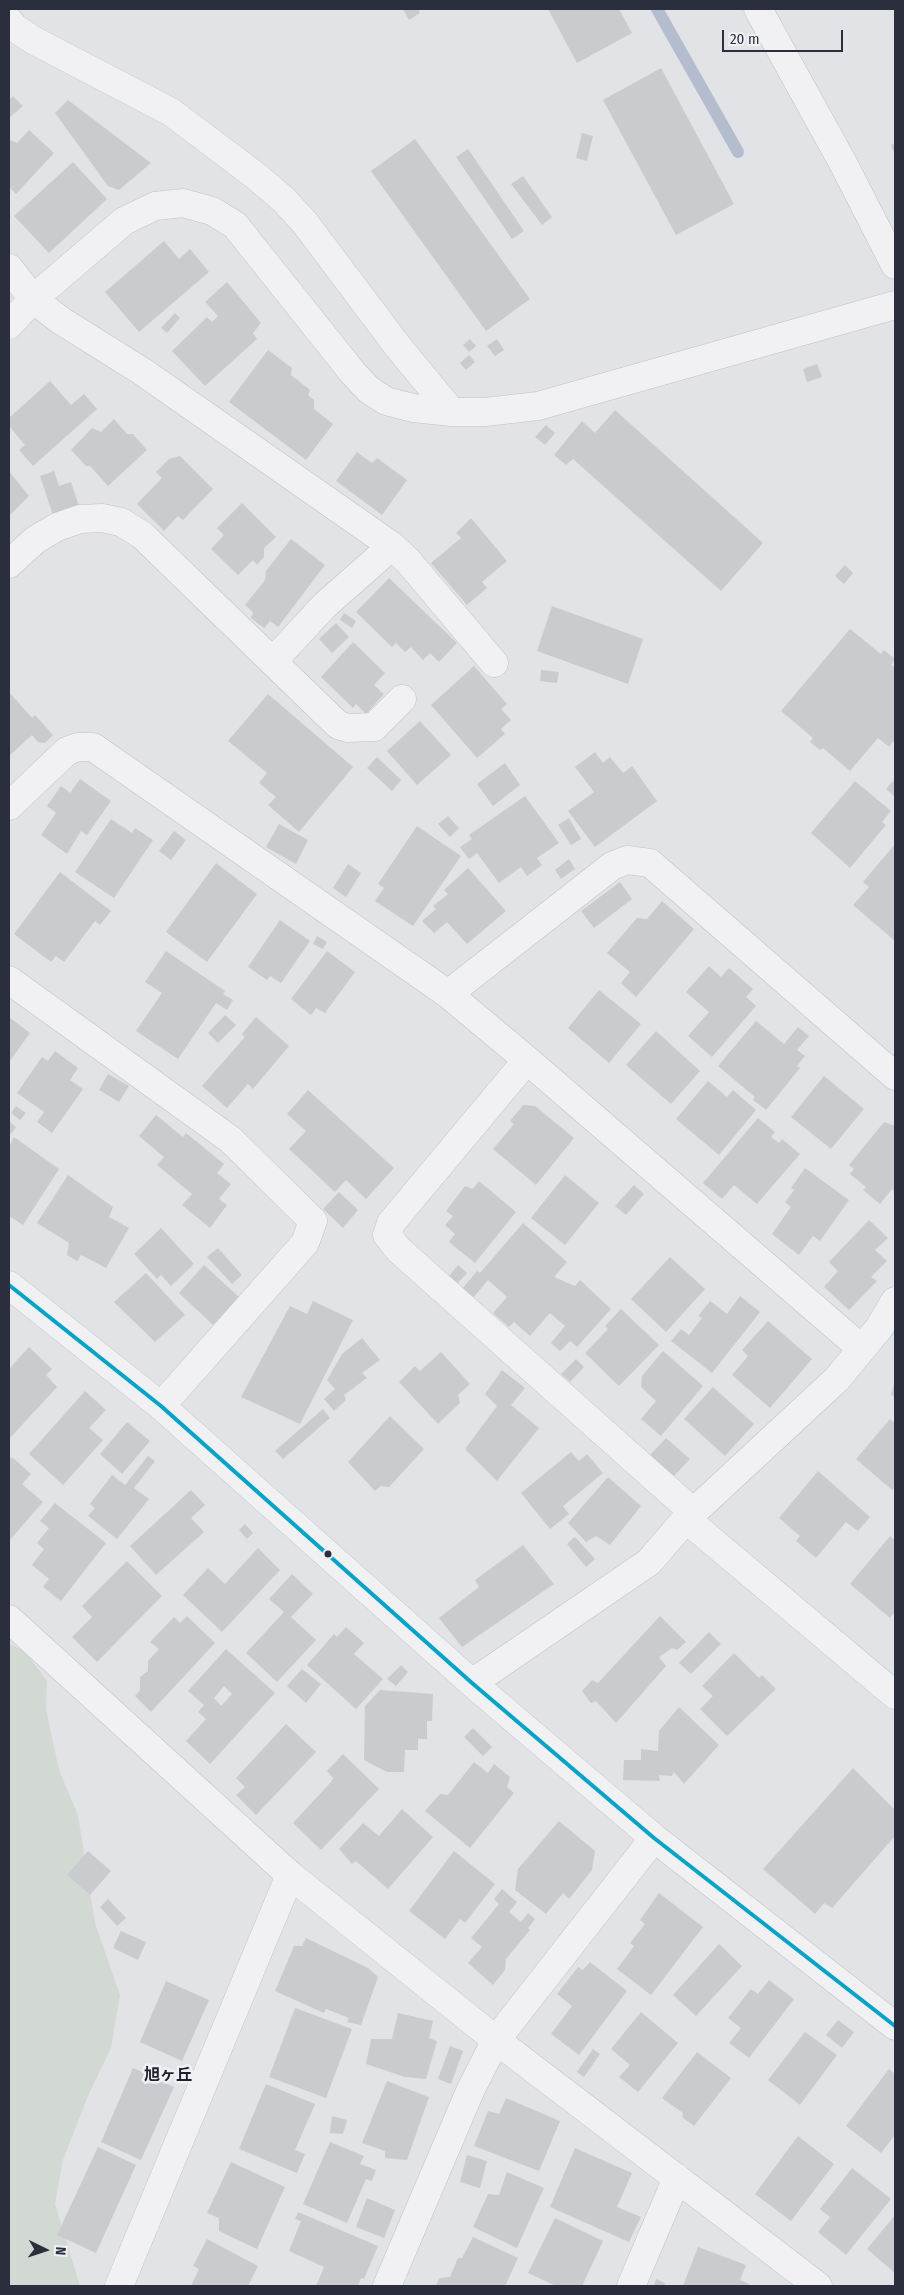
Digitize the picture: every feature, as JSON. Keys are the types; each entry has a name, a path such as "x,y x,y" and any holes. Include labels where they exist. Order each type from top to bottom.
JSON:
{"street":[{"path":"758,9 843,163 895,265"},
{"path":"9,21 15,28 33,40 171,112 256,176 284,200 305,223 399,348 452,412"},
{"path":"9,326 33,299 124,221 156,206 183,203 212,211 235,225 353,373 369,390 386,401 413,408 452,412 485,412 538,406 895,305"},
{"path":"9,268 33,299 60,320 143,372 392,546 408,561 494,663"},
{"path":"9,564 35,540 57,527 80,519 102,518 121,522 142,535 338,725 343,727 374,727 402,700"},
{"path":"273,661 325,605 392,546"},
{"path":"9,806 67,751 78,747 93,747 448,994 862,1349"},
{"path":"448,994 612,866 627,860 650,863 895,1076"},
{"path":"9,980 231,1140 313,1221 305,1243 161,1406"},
{"path":"527,1060 391,1223 387,1235 399,1250 690,1516 895,1694"},
{"path":"14,1298 161,1406 472,1684 654,1838 895,2026"},
{"path":"472,1684 649,1562 690,1516 837,1379 879,1328 895,1301"},
{"path":"9,1619 290,1875 496,2040 818,2286"},
{"path":"388,2286 471,2089 496,2040 654,1838"},
{"path":"119,2286 290,1875"},
{"path":"631,2286 677,2178"}],"shaded area":[{"path":"9,1644 25,1651 47,1681 46,1709 59,1770 78,1815 95,1923 120,1995 111,2048 88,2096 63,2160 55,2204 80,2286 9,2286"}],"building":[{"path":"403,9 418,9 420,13 409,20"},
{"path":"548,9 619,9 632,33 577,63"},
{"path":"661,68 734,204 676,235 603,100"},
{"path":"13,96 23,106 9,118 9,100"},
{"path":"68,100 151,163 119,190 108,186 55,113"},
{"path":"29,130 54,153 16,194 9,187 9,143 11,140 17,143"},
{"path":"582,133 593,136 587,161 576,158"},
{"path":"415,139 530,299 486,331 371,171"},
{"path":"895,143 895,156 891,145"},
{"path":"468,149 524,231 512,239 456,157"},
{"path":"73,162 107,199 49,253 14,216"},
{"path":"523,176 552,217 542,225 511,184"},
{"path":"164,241 179,259 190,249 209,272 139,332 105,292"},
{"path":"227,282 261,323 253,333 257,339 205,386 172,351 207,317 212,322 218,316 205,302"},
{"path":"175,313 180,318 167,333 161,328"},
{"path":"470,339 476,346 469,352 463,345"},
{"path":"497,339 504,350 495,356 487,346"},
{"path":"268,350 292,368 291,375 310,390 308,395 314,400 314,409 333,424 306,460 229,402"},
{"path":"469,355 475,362 466,370 460,363"},
{"path":"817,364 822,377 807,382 803,369"},
{"path":"50,381 71,405 84,394 97,409 33,466 19,450 25,445 9,426 9,418"},
{"path":"615,410 763,543 721,591 573,459 566,465 554,455 582,421 595,433"},
{"path":"114,419 127,434 133,434 147,450 108,486 90,466 86,466 71,450 92,428 101,432"},
{"path":"546,425 555,433 545,445 535,437"},
{"path":"357,452 372,463 377,458 407,480 382,515 336,481"},
{"path":"180,456 213,489 183,520 178,516 164,531 137,504 162,478 156,472 169,459"},
{"path":"9,471 29,496 9,516"},
{"path":"54,471 59,486 71,482 79,506 53,515 40,476"},
{"path":"242,503 276,537 264,548 264,557 257,565 253,560 238,575 211,549 224,535 217,528"},
{"path":"471,518 507,561 482,582 487,588 467,605 431,563 461,538 456,533"},
{"path":"291,539 325,565 278,627 270,621 264,628 251,618 253,612 245,605 265,580 266,571"},
{"path":"845,565 853,573 844,584 835,576"},
{"path":"389,578 457,643 439,662 430,653 423,660 411,647 405,652 396,643 392,647 356,612"},
{"path":"552,606 643,639 628,684 537,651"},
{"path":"344,613 356,621 352,628 340,620"},
{"path":"336,623 349,637 332,653 319,639"},
{"path":"850,629 881,654 884,650 895,659 891,665 895,668 895,739 889,747 878,738 850,771 823,748 820,750 810,742 813,738 781,711"},
{"path":"353,642 385,673 374,685 384,694 366,714 356,704 353,708 321,677"},
{"path":"474,666 507,704 501,709 511,720 501,729 505,734 477,758 431,705"},
{"path":"541,670 559,672 557,683 540,681"},
{"path":"9,692 32,718 35,715 53,735 45,743 38,742 32,735 9,756"},
{"path":"268,694 353,767 299,832 268,805 276,797 259,783 267,773 228,741"},
{"path":"420,721 451,755 417,785 387,751"},
{"path":"595,752 603,763 610,757 623,773 632,766 657,801 595,847 568,811 594,792 575,767"},
{"path":"377,757 401,780 392,791 367,768"},
{"path":"505,763 520,785 493,806 477,784"},
{"path":"80,779 111,801 87,835 81,831 67,854 41,835 56,813 47,806 61,786 70,793"},
{"path":"895,779 895,797 886,789"},
{"path":"855,781 891,811 882,822 886,825 850,868 811,833"},
{"path":"525,796 559,843 537,858 542,865 527,876 521,867 499,883 477,853 469,859 460,847 472,839 469,835"},
{"path":"448,816 459,828 450,837 438,824"},
{"path":"569,818 581,839 571,845 558,825"},
{"path":"111,819 132,833 135,828 153,840 114,898 75,872"},
{"path":"279,824 308,840 296,864 266,847"},
{"path":"417,826 461,856 413,926 375,901 384,888 378,884"},
{"path":"174,831 186,840 171,860 159,851"},
{"path":"895,844 895,941 853,905 869,887 863,882"},
{"path":"569,859 575,869 561,879 555,870"},
{"path":"216,863 257,894 207,962 166,932"},
{"path":"348,864 361,873 346,897 333,888"},
{"path":"468,868 506,911 467,944 447,922 434,933 422,921 436,909 433,906 448,894 444,890"},
{"path":"60,872 111,911 100,925 95,921 64,962 56,956 51,962 14,934"},
{"path":"620,882 632,899 594,928 581,911"},
{"path":"662,901 694,929 636,997 621,983 630,972 607,953 637,918 647,919"},
{"path":"280,920 310,941 281,983 270,976 267,980 248,967"},
{"path":"317,936 327,942 323,949 313,944"},
{"path":"166,951 225,991 223,994 233,1000 227,1010 216,1003 178,1059 136,1031 162,993 145,982"},
{"path":"327,951 355,972 325,1013 316,1008 311,1015 291,999"},
{"path":"709,966 721,977 729,968 753,989 746,997 756,1006 712,1057 688,1036 709,1012 686,992"},
{"path":"599,990 641,1024 609,1063 568,1028"},
{"path":"225,1015 236,1025 218,1043 208,1033"},
{"path":"9,1017 30,1033 9,1062"},
{"path":"256,1017 289,1046 253,1089 248,1084 227,1108 202,1086 245,1037 242,1034"},
{"path":"756,1021 784,1044 798,1027 809,1036 797,1050 805,1056 797,1066 800,1068 766,1110 753,1100 755,1097 718,1066"},
{"path":"656,1031 700,1071 671,1104 626,1065"},
{"path":"55,1051 78,1068 70,1080 83,1089 52,1133 37,1122 44,1112 17,1093 42,1057 48,1061"},
{"path":"108,1074 129,1086 119,1102 99,1090"},
{"path":"824,1076 864,1109 831,1149 791,1117"},
{"path":"708,1081 727,1097 733,1090 756,1110 719,1155 676,1119"},
{"path":"308,1090 394,1168 366,1199 346,1180 335,1192 289,1149 306,1131 287,1114"},
{"path":"523,1105 535,1106 574,1138 536,1185 493,1149 514,1124 510,1121"},
{"path":"16,1106 26,1113 20,1120 11,1113"},
{"path":"156,1115 183,1137 186,1133 224,1164 217,1173 231,1184 219,1199 227,1205 210,1228 182,1205 192,1194 157,1165 164,1157 139,1136"},
{"path":"758,1118 775,1132 771,1137 779,1143 782,1139 800,1154 757,1204 734,1185 722,1199 703,1183"},
{"path":"9,1121 16,1127 11,1134 9,1133"},
{"path":"884,1122 895,1126 895,1192 892,1189 880,1204 863,1190 866,1187 850,1174 854,1169 849,1165"},
{"path":"14,1137 59,1169 23,1225 9,1216 9,1147"},
{"path":"805,1168 849,1200 820,1241 813,1236 799,1255 772,1234 791,1207 785,1202 794,1190 791,1188"},
{"path":"68,1175 113,1207 109,1217 129,1228 106,1268 81,1255 77,1261 67,1255 69,1243 37,1223"},
{"path":"565,1175 599,1203 565,1245 531,1218"},
{"path":"479,1181 516,1212 475,1263 449,1242 455,1234 445,1225 453,1216 446,1211 465,1186 473,1189"},
{"path":"634,1185 644,1194 626,1215 615,1206"},
{"path":"339,1192 358,1210 343,1228 323,1209"},
{"path":"869,1220 888,1238 875,1250 887,1261 871,1277 877,1281 849,1310 824,1287 838,1271 829,1262"},
{"path":"523,1223 567,1262 554,1277 575,1286 580,1280 611,1309 577,1347 570,1341 560,1351 551,1343 565,1326 550,1313 530,1336 514,1322 509,1327 493,1313 507,1297 488,1280 473,1298 462,1289 477,1271 480,1273"},
{"path":"161,1228 194,1264 171,1286 161,1275 157,1279 134,1254"},
{"path":"218,1248 242,1275 232,1284 207,1257"},
{"path":"670,1257 705,1289 666,1332 631,1299"},
{"path":"204,1265 239,1297 213,1325 179,1293"},
{"path":"458,1265 467,1273 457,1284 449,1276"},
{"path":"146,1273 185,1315 155,1342 114,1302"},
{"path":"740,1296 760,1312 712,1373 671,1341 681,1329 689,1335 702,1318 698,1316 710,1301 727,1314"},
{"path":"313,1301 353,1320 300,1424 241,1397 290,1306 307,1314"},
{"path":"621,1309 659,1345 619,1386 585,1353 608,1329 605,1326"},
{"path":"768,1321 812,1359 770,1408 732,1375 748,1356 742,1350"},
{"path":"362,1338 380,1360 362,1373 367,1378 344,1395 346,1400 334,1411 324,1399 335,1389 327,1380 342,1354"},
{"path":"29,1347 52,1369 46,1375 57,1387 9,1439 9,1369"},
{"path":"663,1351 703,1386 661,1436 641,1419 656,1401 641,1387 642,1376"},
{"path":"441,1352 470,1384 458,1395 460,1403 438,1424 399,1382 415,1366 420,1371"},
{"path":"576,1359 584,1367 570,1382 561,1374"},
{"path":"502,1370 525,1388 511,1405 539,1428 497,1481 465,1449 497,1406 485,1394"},
{"path":"895,1381 895,1398 891,1394"},
{"path":"713,1387 754,1424 725,1456 684,1419"},
{"path":"85,1391 106,1410 89,1428 103,1440 63,1485 29,1454"},
{"path":"323,1409 330,1418 283,1459 275,1451"},
{"path":"390,1416 424,1449 389,1487 381,1486 375,1491 348,1462"},
{"path":"890,1419 895,1423 895,1487 892,1490 856,1459"},
{"path":"127,1422 150,1441 122,1474 100,1454"},
{"path":"666,1438 690,1459 673,1477 649,1456"},
{"path":"571,1452 579,1461 587,1454 603,1473 563,1506 569,1514 550,1529 521,1493"},
{"path":"148,1456 155,1461 134,1488 149,1499 117,1539 88,1516 95,1508 90,1504 112,1475 125,1485"},
{"path":"12,1457 31,1474 22,1484 43,1502 9,1541 9,1460"},
{"path":"818,1471 870,1517 858,1531 846,1522 816,1558 796,1541 800,1536 779,1518"},
{"path":"608,1477 641,1506 610,1545 596,1536 586,1542 568,1523"},
{"path":"191,1490 205,1505 191,1518 204,1532 156,1575 130,1546"},
{"path":"55,1503 106,1543 61,1601 43,1587 49,1579 32,1565 44,1549 37,1543 49,1528 40,1521"},
{"path":"245,1524 253,1533 247,1539 239,1530"},
{"path":"890,1536 895,1540 895,1611 890,1618 850,1584"},
{"path":"575,1537 595,1559 586,1567 567,1544"},
{"path":"523,1545 554,1584 462,1647 439,1618 479,1587 475,1580"},
{"path":"258,1548 280,1570 222,1632 183,1595 208,1568 225,1584"},
{"path":"127,1561 162,1596 97,1662 72,1637 92,1617 82,1606"},
{"path":"292,1574 313,1594 291,1617 316,1640 277,1682 246,1653 284,1612 269,1599"},
{"path":"187,1616 215,1643 151,1712 135,1696 140,1690 140,1677 148,1671 148,1661 159,1649 150,1642 174,1617 180,1623"},
{"path":"660,1616 686,1642 677,1650 672,1648 659,1657 666,1666 616,1723 596,1701 591,1703 582,1691 592,1680 598,1683"},
{"path":"346,1627 364,1643 354,1654 383,1679 356,1709 307,1665 334,1634 337,1637"},
{"path":"709,1632 721,1644 691,1674 679,1663"},
{"path":"226,1649 275,1693 210,1764 186,1741 206,1719 198,1712 204,1705 188,1691","holes":["224,1686 232,1694 221,1706 214,1698"]},
{"path":"734,1653 759,1678 762,1675 776,1689 727,1736 700,1709 713,1696 702,1686"},
{"path":"401,1665 408,1672 396,1686 387,1679"},
{"path":"302,1669 321,1684 306,1703 287,1686"},
{"path":"380,1690 433,1694 432,1721 427,1721 427,1739 418,1739 418,1750 405,1750 404,1772 387,1772 364,1760 365,1706"},
{"path":"679,1707 719,1745 684,1784 674,1772 672,1776 659,1775 660,1781 623,1780 624,1760 641,1760 641,1749 658,1751 659,1731"},
{"path":"286,1724 316,1752 256,1815 236,1795 245,1787 236,1778"},
{"path":"473,1728 492,1747 483,1756 464,1737"},
{"path":"343,1754 379,1789 321,1850 293,1823 331,1782 333,1778 327,1771"},
{"path":"474,1762 488,1773 494,1764 510,1777 507,1787 514,1793 470,1848 425,1811 440,1794 448,1795"},
{"path":"853,1768 895,1810 895,1836 832,1908 824,1903 815,1914 763,1869"},
{"path":"402,1809 433,1837 388,1889 356,1861 352,1864 339,1849 363,1823 379,1836"},
{"path":"559,1821 595,1851 592,1870 569,1899 563,1893 546,1914 515,1890 518,1869"},
{"path":"88,1851 111,1871 90,1895 67,1875"},
{"path":"454,1851 495,1884 465,1923 460,1919 445,1939 409,1911"},
{"path":"502,1889 517,1902 509,1912 521,1922 528,1913 535,1919 528,1928 530,1930 506,1959 505,1970 493,1985 468,1963 482,1947 471,1938 499,1904 494,1899"},
{"path":"659,1893 703,1927 651,1995 617,1969 634,1946 630,1943 645,1924 640,1920"},
{"path":"108,1899 126,1918 117,1926 100,1907"},
{"path":"121,1931 146,1942 138,1960 113,1948"},
{"path":"306,1938 368,1968 378,1977 361,2025 347,2022 349,2018 326,2009 324,2013 275,1991 294,1946 302,1946"},
{"path":"719,1944 742,1966 696,2016 673,1995"},
{"path":"590,1962 627,1991 579,2055 551,2034 572,2006 557,1994 578,1967 583,1970"},
{"path":"769,1980 794,1999 749,2058 729,2043 741,2028 728,2018 751,1989 758,1994"},
{"path":"166,1981 209,2000 182,2061 140,2042"},
{"path":"295,2008 352,2029 326,2098 269,2077"},
{"path":"641,2012 678,2043 638,2092 619,2077 630,2065 611,2049"},
{"path":"398,2013 433,2021 429,2038 437,2041 426,2079 405,2077 366,2064 371,2039 392,2039"},
{"path":"838,2020 854,2032 842,2048 826,2035"},
{"path":"805,2032 837,2055 800,2105 768,2080"},
{"path":"450,2046 463,2051 451,2084 438,2079"},
{"path":"593,2049 600,2054 584,2077 577,2072"},
{"path":"697,2052 731,2078 694,2126 682,2117 683,2113 662,2098"},
{"path":"133,2068 174,2087 141,2160 101,2142"},
{"path":"889,2069 895,2074 895,2135 881,2153 846,2126"},
{"path":"387,2081 429,2097 407,2160 385,2158 385,2151 362,2143"},
{"path":"266,2084 315,2104 295,2150 305,2154 297,2173 239,2149"},
{"path":"506,2098 560,2121 539,2171 474,2146 488,2111 499,2114"},
{"path":"332,2116 347,2120 343,2134 330,2133"},
{"path":"798,2136 834,2164 791,2221 755,2194"},
{"path":"330,2142 364,2156 360,2164 376,2170 372,2181 366,2179 347,2223 303,2204"},
{"path":"98,2147 136,2165 96,2253 57,2235"},
{"path":"575,2148 632,2173 617,2207 641,2217 629,2242 550,2207"},
{"path":"467,2155 487,2161 480,2188 460,2182"},
{"path":"231,2162 285,2187 257,2249 219,2231 219,2218 207,2213"},
{"path":"852,2168 891,2199 846,2255 818,2232 830,2217 820,2209"},
{"path":"507,2172 544,2188 517,2248 473,2227 488,2194 499,2195"},
{"path":"367,2198 395,2210 384,2238 356,2227"},
{"path":"298,2212 378,2246 364,2279 361,2278 358,2286 316,2286 324,2267 289,2251 301,2221 295,2219"},
{"path":"895,2215 895,2273 867,2249"},
{"path":"555,2218 603,2241 582,2286 556,2286 528,2273"},
{"path":"473,2237 518,2258 505,2286 436,2286 439,2278 450,2277 458,2258 462,2258"},
{"path":"207,2239 258,2266 248,2286 191,2286 199,2269 193,2266"},
{"path":"698,2247 746,2265 740,2280 749,2284 749,2286 683,2286"},
{"path":"656,2279 665,2283 664,2286 654,2286"}],"waterway":[{"path":"657,9 738,152"}],"transit line":[{"path":"9,1285 161,1406 472,1683 654,1838 895,2026"}],"district":[{"name":"旭ヶ丘","path":"168,2076"}]}
